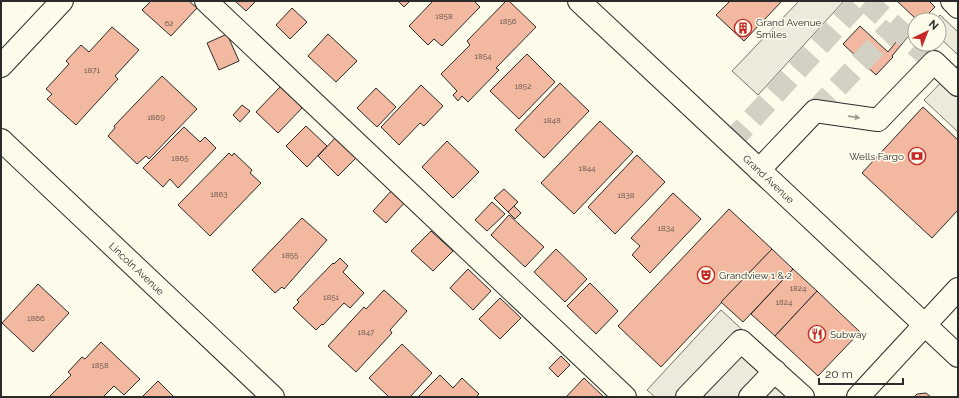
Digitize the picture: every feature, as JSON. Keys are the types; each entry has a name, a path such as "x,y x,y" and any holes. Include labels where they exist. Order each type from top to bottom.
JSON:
{"street":[{"path":"1,66 62,1"},
{"path":"206,1 624,397"},
{"name":"Grand Avenue","path":"579,1 958,356"},
{"path":"952,1 958,7"},
{"path":"759,170 815,111 878,120 934,62 958,85"},
{"name":"Lincoln Avenue","path":"1,140 273,397"},
{"path":"858,397 958,289"},
{"path":"687,397 741,341 803,397"},
{"path":"750,397 775,371"}],"shaded area":[{"path":"799,1 844,1 758,95 732,71"},
{"path":"947,22 958,32 958,55 947,45"},
{"path":"958,65 958,132 924,100"},
{"path":"721,310 806,389 799,397 655,397 647,390"}],"building":[{"path":"148,1 189,1 197,8 171,36 142,10 150,2"},
{"path":"235,1 256,1 246,11"},
{"path":"398,1 410,1 404,7"},
{"path":"433,1 474,1 480,7 442,46 434,39 428,45 409,26"},
{"path":"506,1 509,1 536,27 496,68 499,70 468,102 462,96 458,101 453,95 457,91 441,74 470,45 467,41"},
{"name":"Grand Avenue Smiles","path":"730,1 782,1 744,41 716,15"},
{"path":"897,1 929,1 935,7 930,12 909,12"},
{"path":"292,8 307,22 290,39 276,25"},
{"path":"860,26 888,52 907,28 907,38 892,56 893,57 876,75 843,44"},
{"path":"112,27 139,50 115,76 118,79 76,125 47,99 52,94 46,89 69,64 66,61 81,45 89,52"},
{"path":"227,34 239,61 219,70 207,43"},
{"path":"328,34 357,61 336,82 308,56"},
{"path":"527,54 555,82 519,119 490,91"},
{"path":"162,76 197,109 149,159 146,156 137,164 108,136 115,128 114,126"},
{"path":"560,83 589,111 544,158 515,130"},
{"path":"421,85 443,106 424,126 420,123 399,145 381,127"},
{"path":"281,86 303,107 278,133 256,112"},
{"path":"376,88 396,107 377,127 357,108"},
{"path":"242,105 250,111 240,122 233,115"},
{"name":"Wells Fargo","path":"923,107 958,140 958,210 932,238 862,173"},
{"path":"600,121 633,152 574,214 541,183"},
{"path":"306,126 327,146 307,167 286,146"},
{"path":"184,127 200,142 205,137 216,148 178,188 170,179 163,187 143,168"},
{"path":"338,135 359,155 338,176 318,156"},
{"path":"447,141 479,172 453,198 422,167"},
{"path":"229,153 232,156 234,153 252,170 250,173 261,183 210,236 178,205"},
{"path":"637,155 665,182 615,234 588,207"},
{"path":"504,189 518,202 508,212 494,198"},
{"path":"392,190 405,202 386,223 373,211"},
{"path":"673,193 701,219 650,273 632,255 640,246 631,238"},
{"path":"492,202 505,214 487,231 475,220"},
{"path":"514,206 521,213 515,219 508,212"},
{"name":"Grandview 1 & 2","path":"729,209 772,249 661,367 618,326"},
{"path":"509,215 544,247 525,267 491,235"},
{"path":"302,218 327,240 284,289 282,287 275,293 252,270"},
{"path":"431,231 453,251 433,271 411,251"},
{"path":"556,249 587,279 565,302 534,272"},
{"path":"772,249 793,269 743,322 721,302"},
{"path":"340,258 348,266 343,272 364,293 350,308 344,303 323,325 322,324 316,330 293,308 299,302 297,300 333,263 334,264"},
{"path":"468,269 491,291 473,310 450,288"},
{"path":"793,269 817,291 775,336 751,314"},
{"path":"590,283 618,311 596,334 567,306"},
{"path":"38,284 69,313 33,352 2,323"},
{"path":"384,290 407,311 390,330 392,333 356,372 328,346 364,307 366,309"},
{"name":"Subway","path":"817,291 860,332 818,376 775,336"},
{"path":"500,298 521,318 500,339 479,319"},
{"path":"101,342 140,379 124,395 114,386 103,397 49,397 71,375 68,372 82,357 85,359"},
{"path":"402,344 432,373 410,397 389,397 369,378"},
{"path":"561,356 570,365 558,377 549,368"},
{"path":"440,375 453,388 462,378 479,394 476,397 418,397"},
{"path":"584,378 604,397 566,397"},
{"path":"158,381 174,397 142,397"},
{"path":"926,393 931,397 914,397 917,394"}],"tunnel":[{"path":"730,143 860,1"},
{"path":"866,1 934,62"},
{"path":"815,111 894,27"}],"place":[{"name":"Grand Avenue Smiles","path":"743,28"},
{"name":"Wells Fargo","path":"917,156"},
{"name":"Grandview 1 & 2","path":"706,275"},
{"name":"Subway","path":"817,334"}]}
